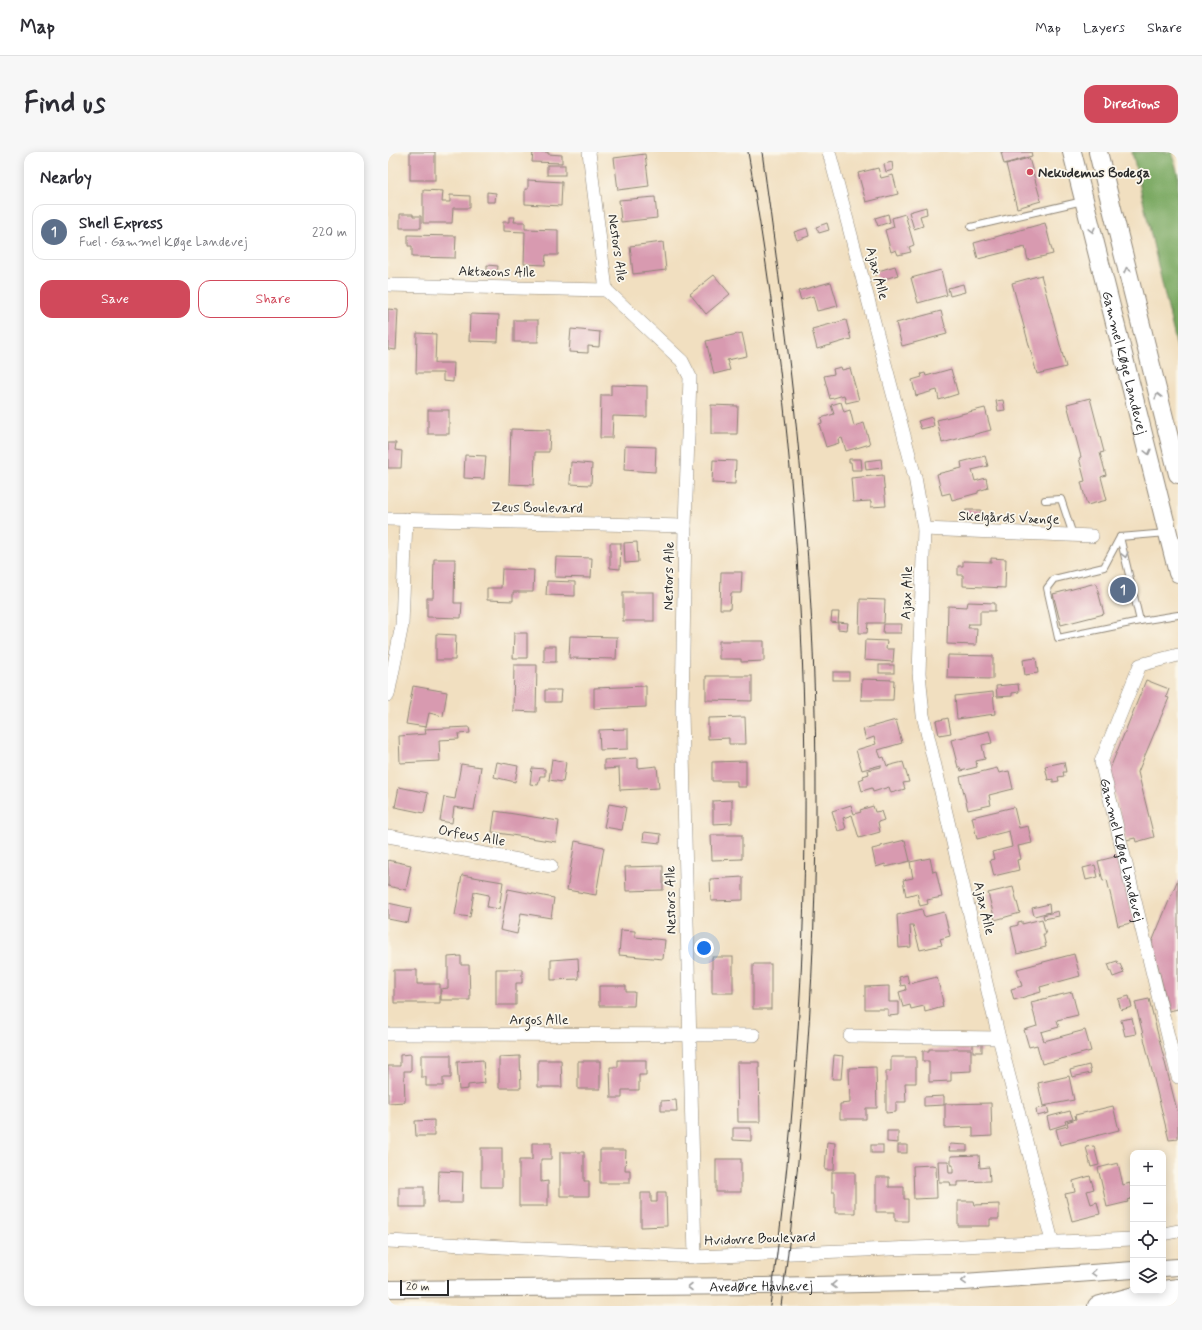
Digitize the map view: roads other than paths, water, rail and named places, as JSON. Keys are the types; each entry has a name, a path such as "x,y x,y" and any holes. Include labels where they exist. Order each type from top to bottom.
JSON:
{"main road":[{"name":"Gammel Køge Landevej","path":"1072,152 1178,573"},
{"name":"Gammel Køge Landevej","path":"1098,152 1178,474"},
{"path":"1166,1290 1178,1288"},
{"path":"1097,1306 1142,1294"}],"street":[{"name":"Nestors Alle","path":"589,152 606,290 682,361 690,377 685,526 682,712 695,1257"},
{"name":"Ajax Alle","path":"829,152 914,478 924,530 919,673 923,715 999,1038 1052,1242"},
{"name":"Aktæons Alle","path":"388,285 606,290"},
{"name":"Zeus Boulevard","path":"388,519 685,526"},
{"path":"388,695 402,624 406,520"},
{"name":"Skelgårds Vænge","path":"924,530 1092,536"},
{"name":"Gammel Køge Landevej","path":"1178,655 1140,665 1101,762 1178,1077"},
{"name":"Orfeus Alle","path":"388,836 551,866"},
{"name":"Argos Alle","path":"388,1034 690,1036"},
{"path":"690,1036 754,1036"},
{"path":"850,1036 999,1038"},
{"path":"1166,1233 1178,1231"},
{"name":"Hvidovre Boulevard","path":"388,1241 695,1257 1130,1239"},
{"path":"1166,1268 1178,1267"},
{"name":"Avedøre Havnevej","path":"388,1289 763,1286 964,1282 1130,1270"},
{"path":"1134,1306 1178,1304"}],"lane":[{"path":"971,227 1084,201"},
{"path":"1045,500 1061,499 1073,535"},
{"path":"1120,537 1168,533"},
{"path":"1120,537 1140,621"},
{"path":"1120,537 1104,567 1054,579 1047,588 1058,638 1178,614"}],"tram line":[{"path":"748,152 770,295 787,439 799,583 804,728 804,873 799,1018 787,1162 770,1306"},
{"path":"762,152 779,276 800,463 810,587 815,732 816,814 812,978 800,1143 781,1306"}],"place":[{"name":"Nekudemus Bodega","path":"1030,172"},
{"name":"Shell Express","path":"1123,590"}]}
